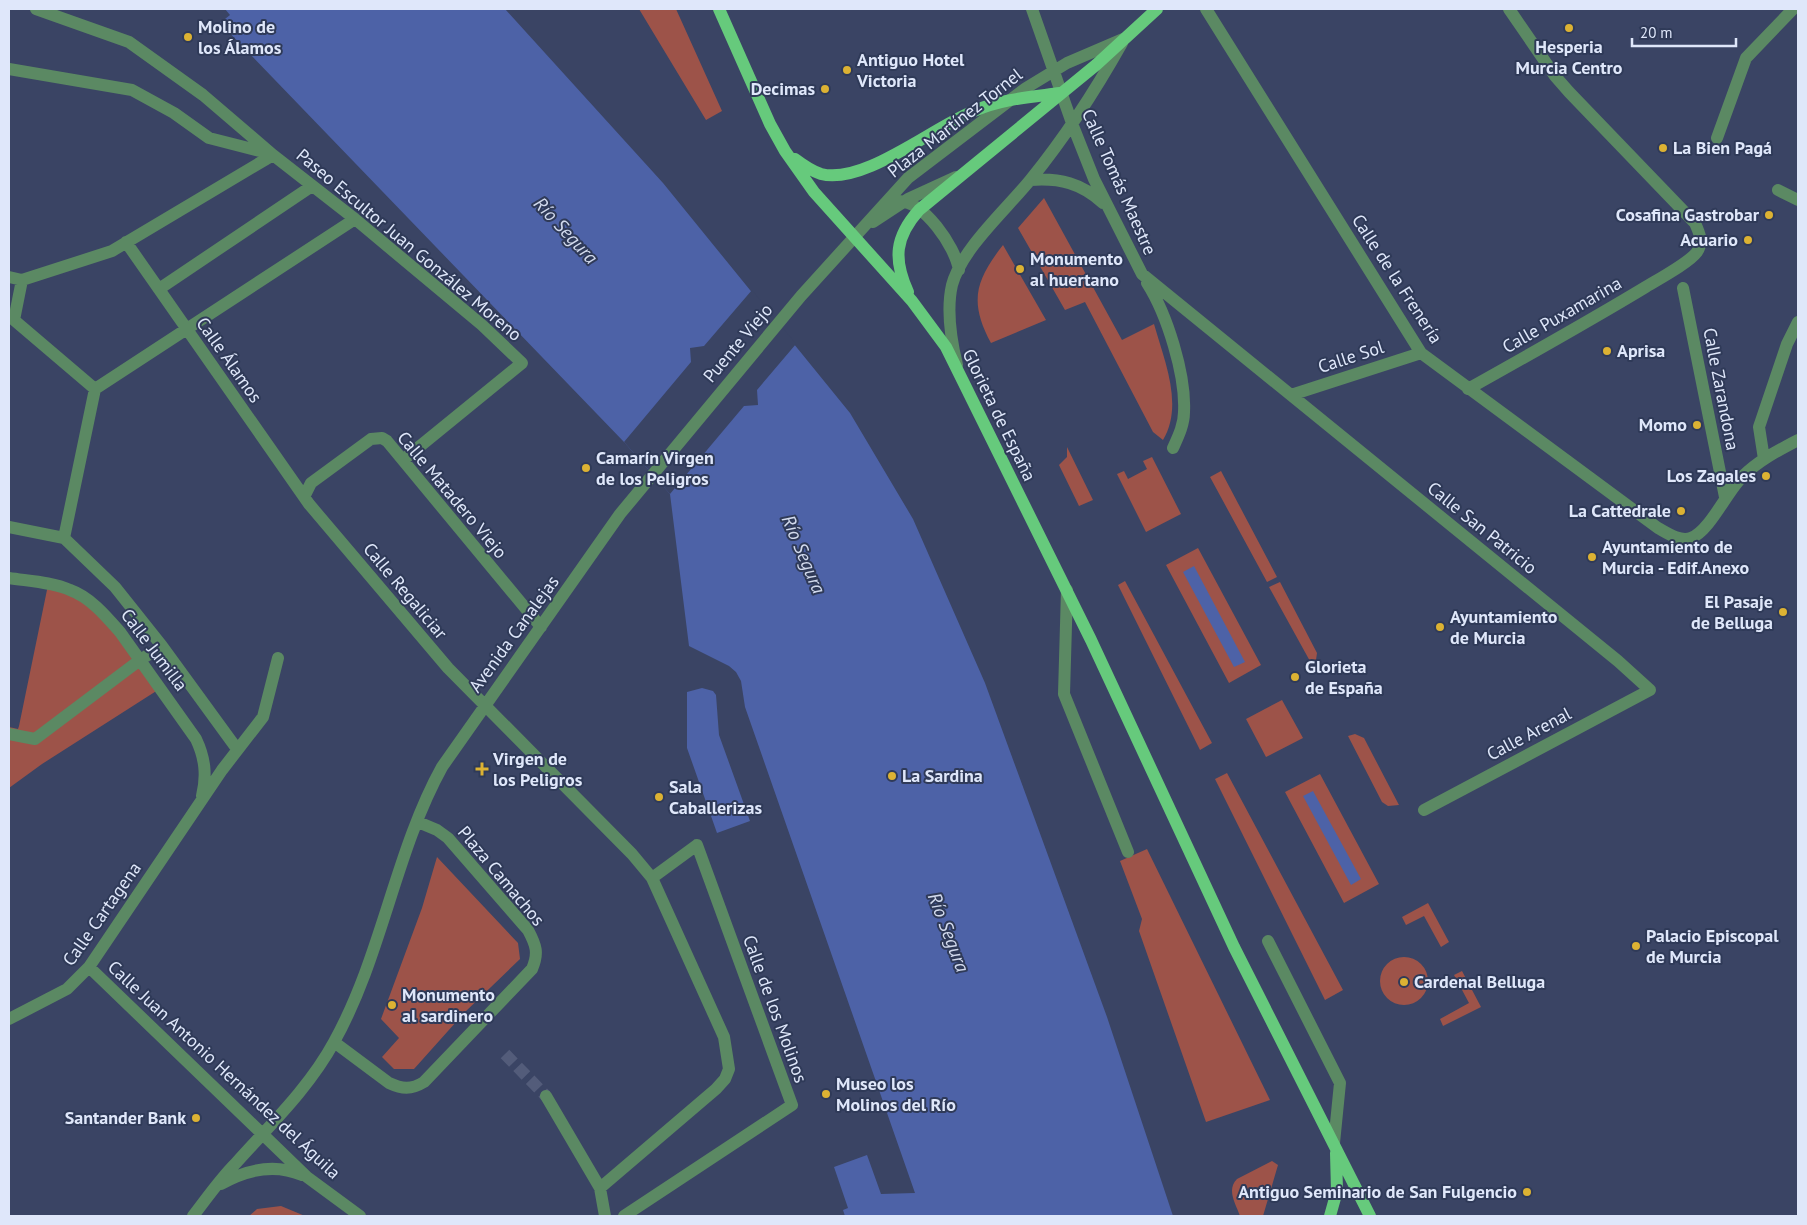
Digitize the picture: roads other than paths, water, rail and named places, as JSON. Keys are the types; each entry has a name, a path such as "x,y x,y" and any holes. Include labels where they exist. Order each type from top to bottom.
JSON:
{"main road":[{"name":"Plaza Martínez Tornel","path":"912,301 901,275 899,246 902,232 919,210 1062,93 1157,9"},
{"path":"723,10 754,89 785,151 814,192 912,301"},
{"path":"785,151 805,166 821,174 849,174 879,162 934,130 974,110 1009,101 1062,93"},
{"name":"Glorieta de España","path":"912,301 942,340 960,374 1067,590 1234,947 1370,1216"},
{"path":"1330,1216 1337,1191 1337,1165 1334,1143"}],"street":[{"name":"Paseo Escultor Juan González Moreno","path":"36,9 129,42 203,95 272,155 355,219 482,325 522,363 403,460"},
{"name":"Calle Tomás Maestre","path":"1032,9 1073,126 1109,208 1142,274 1292,395"},
{"name":"Calle de la Frenería","path":"1206,9 1422,353 1468,389 1658,528 1677,538 1690,539 1701,532 1726,497"},
{"name":"Calle Puxamarina","path":"1468,389 1585,324 1674,269 1697,252 1701,239 1695,223 1555,76 1509,9"},
{"path":"1717,138 1746,58 1793,9"},
{"path":"960,374 953,344 950,303 952,285 959,270 978,242 1031,180 1073,126 1125,38"},
{"name":"Plaza Martínez Tornel","path":"853,237 881,205 916,170 1009,101 1054,71 1078,58 1125,38"},
{"name":"Paseo Escultor Juan González Moreno","path":"9,69 132,90 174,113 209,138 272,155"},
{"path":"9,277 22,280 112,251 272,155"},
{"name":"Plaza Martínez Tornel","path":"853,237 905,201 960,176"},
{"path":"1031,180 1060,179 1075,184 1088,190 1109,208"},
{"path":"159,289 312,186"},
{"path":"1778,190 1798,200"},
{"name":"Plaza Martínez Tornel","path":"881,205 892,201 905,201 919,210 952,247 959,270"},
{"path":"64,538 95,389 355,219"},
{"name":"Puente Viejo","path":"652,473 853,237"},
{"name":"Calle Álamos","path":"126,242 269,449 304,496"},
{"path":"1142,274 1156,297 1166,321 1184,394 1184,413 1181,431 1173,448"},
{"path":"22,280 12,319 95,389"},
{"name":"Calle Zarandona","path":"1683,288 1726,497"},
{"path":"1764,459 1759,427 1787,344 1798,322"},
{"name":"Calle Sol","path":"1292,395 1422,353"},
{"name":"Calle San Patricio","path":"1292,395 1610,655 1650,690"},
{"name":"Calle Matadero Viejo","path":"304,496 311,483 371,439 382,438 388,441 541,627"},
{"path":"1726,497 1743,476 1764,459 1798,440"},
{"name":"Avenida Canalejas","path":"418,822 427,795 442,766 620,514 652,473"},
{"name":"Calle Regaliciar","path":"304,496 448,668 485,705"},
{"path":"9,527 64,538 115,587 162,646 237,749"},
{"name":"Calle Jumilla","path":"9,578 70,589 87,599 116,626 186,723 203,755 205,784 200,804"},
{"path":"1067,590 1064,694 1128,852"},
{"path":"9,734 35,739 140,660 162,646"},
{"name":"Calle Cartagena","path":"9,1018 67,989 89,966 237,749 263,717 278,658"},
{"name":"Calle Arenal","path":"1424,810 1650,690"},
{"path":"485,705 632,854 652,878 724,1038 729,1069 725,1079 716,1089 600,1188"},
{"path":"193,1216 216,1186 305,1085 334,1042 371,955 418,822"},
{"name":"Plaza Camachos","path":"334,1042 389,1083 398,1087 412,1088 424,1082 532,969 536,961 535,943 528,930 448,838 437,830 418,822"},
{"name":"Calle de los Molinos","path":"624,1216 792,1105 697,845 652,878"},
{"path":"1268,941 1340,1083 1334,1143"},
{"name":"Calle Juan Antonio Hernández del Águila","path":"89,966 307,1177 360,1216"},
{"path":"546,1096 600,1188 605,1216"},
{"path":"216,1186 241,1174 268,1168 286,1170 307,1177"}],"water":[{"name":"Río Segura","path":"225,9 505,9 663,183 850,413 913,519 985,683 1107,1017 1173,1216 845,1216 843,1210 848,1208 834,1167 867,1155 881,1194 915,1193 745,707 741,681 736,672 729,666 689,646 670,494 624,442 220,23 230,15"},
{"path":"1194,566 1245,662 1234,667 1183,572"},
{"path":"702,688 713,691 716,695 719,735 750,821 717,833 687,748 687,692"},
{"path":"1313,791 1361,879 1351,885 1303,796"}],"tunnel":[{"path":"505,1054 546,1096"}],"place":[{"name":"Hesperia Murcia Centro","path":"1569,28"},
{"name":"Molino de los Álamos","path":"188,37"},
{"name":"Antiguo Hotel Victoria","path":"847,70"},
{"name":"Decimas","path":"825,89"},
{"name":"La Bien Pagá","path":"1663,148"},
{"name":"Cosafina Gastrobar","path":"1769,215"},
{"name":"Acuario","path":"1748,240"},
{"name":"Monumento al huertano","path":"1020,269"},
{"name":"Aprisa","path":"1607,351"},
{"name":"Momo","path":"1697,425"},
{"name":"Camarín Virgen de los Peligros","path":"586,468"},
{"name":"Los Zagales","path":"1766,476"},
{"name":"La Cattedrale","path":"1681,511"},
{"name":"Ayuntamiento de Murcia - Edif.Anexo","path":"1592,557"},
{"name":"El Pasaje de Belluga","path":"1783,612"},
{"name":"Ayuntamiento de Murcia","path":"1440,627"},
{"name":"Glorieta de España","path":"1295,677"},
{"name":"Virgen de los Peligros","path":"482,769"},
{"name":"La Sardina","path":"892,776"},
{"name":"Sala Caballerizas","path":"659,797"},
{"name":"Palacio Episcopal de Murcia","path":"1636,946"},
{"name":"Cardenal Belluga","path":"1404,982"},
{"name":"Monumento al sardinero","path":"392,1005"},
{"name":"Museo los Molinos del Río","path":"826,1094"},
{"name":"Santander Bank","path":"196,1118"},
{"name":"Antiguo Seminario de San Fulgencio","path":"1527,1192"}]}
